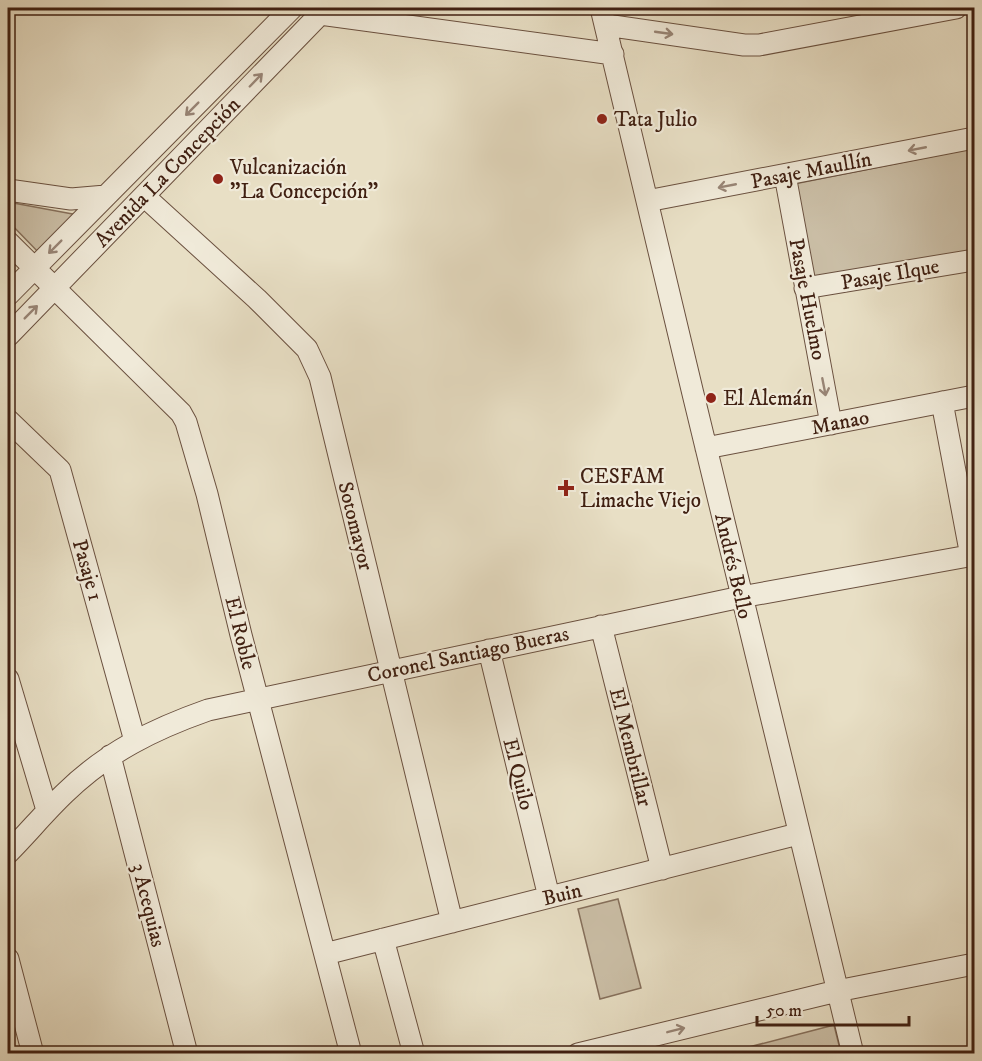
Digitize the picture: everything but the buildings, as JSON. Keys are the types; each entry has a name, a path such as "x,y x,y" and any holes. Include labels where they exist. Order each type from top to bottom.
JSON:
{"street":[{"name":"Avenida La Concepción","path":"8,295 292,8"},
{"path":"603,16 744,45 759,45 956,8"},
{"name":"Avenida La Concepción","path":"8,336 56,289 322,11"},
{"path":"322,11 613,54"},
{"name":"Andrés Bello","path":"603,16 798,834 853,1053"},
{"name":"Pasaje Maullín","path":"648,201 975,138"},
{"name":"Pasaje Huelmo","path":"785,175 831,424"},
{"path":"8,190 71,198 106,196"},
{"name":"Sotomayor","path":"144,196 257,299 307,349 320,377 452,922"},
{"name":"El Roble","path":"8,242 181,413 186,422 207,494 351,1053"},
{"name":"Pasaje Ilque","path":"805,288 975,260"},
{"name":"Manao","path":"706,448 975,396"},
{"path":"942,402 973,556"},
{"name":"Pasaje 1","path":"8,420 60,470 135,741"},
{"name":"Coronel Santiago Bueras","path":"8,853 66,791 110,756 166,725 208,710 741,597 973,556"},
{"name":"El Membrillar","path":"601,626 662,869"},
{"name":"El Quilo","path":"489,650 549,897"},
{"path":"8,679 47,810"},
{"name":"3 Acequias","path":"110,756 187,1053"},
{"name":"Buin","path":"325,954 798,834"},
{"path":"383,939 414,1053"},
{"path":"8,959 33,1053"},
{"path":"578,1053 837,991 975,963"}],"shaded area":[{"path":"974,148 974,252 812,280 794,184"},
{"path":"8,202 78,215 40,254 8,221"},
{"path":"618,899 641,988 600,999 578,909"},
{"path":"834,1025 841,1053 726,1053"}],"place":[{"name":"Tata Julio","path":"602,119"},
{"name":"Vulcanización \"La Concepción\"","path":"218,179"},
{"name":"El Alemán","path":"711,398"},
{"name":"CESFAM Limache Viejo","path":"566,488"}]}
